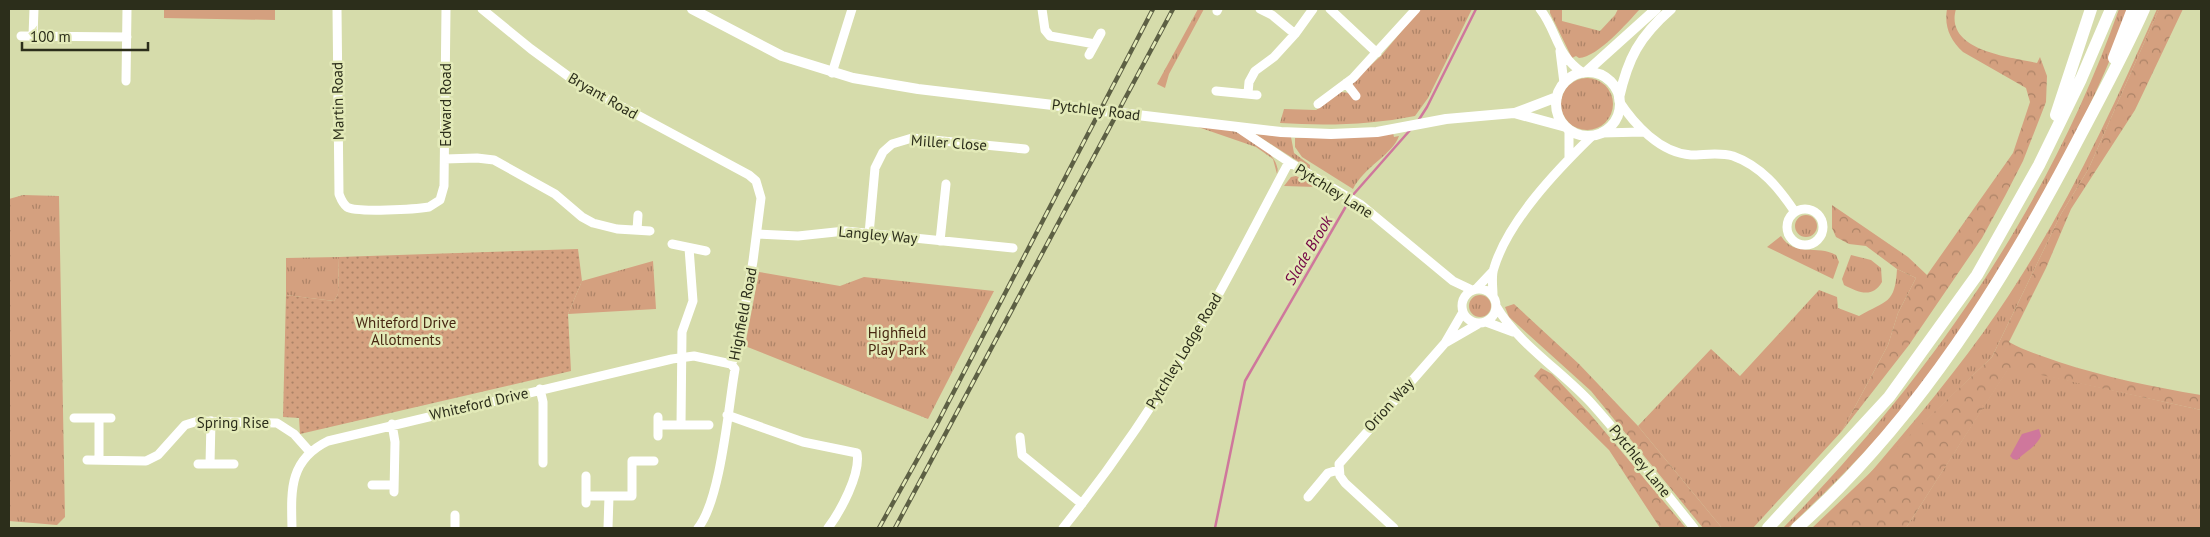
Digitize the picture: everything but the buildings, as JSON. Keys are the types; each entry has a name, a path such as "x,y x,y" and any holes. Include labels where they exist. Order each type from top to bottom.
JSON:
{"highway":[{"path":"2039,165 2091,9"},
{"path":"1768,528 1889,397 1977,276 2039,165 2082,79 2111,9"},
{"path":"2083,130 2133,9"},
{"path":"1797,528 1858,468 1913,404 1996,287 2041,210 2123,58 2144,9"}],"main road":[{"name":"Pytchley Road","path":"692,9 782,56 832,73 918,89 1281,132 1331,134 1392,129 1434,121 1514,113 1557,97"},
{"path":"1656,9 1585,72 1573,76 1564,83 1557,97 1557,113 1567,128 1576,134 1597,134 1613,123 1619,108 1619,100 1629,59 1645,34 1671,9"},
{"path":"1585,72 1597,74 1607,79 1615,88 1619,100"},
{"name":"Pytchley Road","path":"1514,113 1567,128"}],"street":[{"path":"33,36 34,9"},
{"path":"126,81 127,9"},
{"name":"Martin Road","path":"337,9 339,194 341,201 352,209 425,208 434,205 440,200"},
{"name":"Edward Road","path":"440,200 444,186 445,159 446,9"},
{"name":"Bryant Road","path":"482,9 531,49 576,82 735,168"},
{"path":"832,73 852,9"},
{"path":"1042,9 1045,30 1050,36 1095,44"},
{"path":"1260,9 1272,15 1295,34"},
{"path":"1248,93 1249,82 1255,71 1274,57 1295,34 1313,9"},
{"path":"1330,9 1377,54"},
{"path":"1318,104 1346,84 1377,54 1416,9"},
{"path":"1540,9 1560,50 1573,66 1585,72"},
{"path":"1089,55 1101,33"},
{"path":"21,36 127,37"},
{"path":"1560,50 1564,83"},
{"path":"1346,84 1356,96"},
{"path":"1216,92 1258,95"},
{"path":"1619,100 1643,132 1676,152 1689,155 1723,154 1760,170 1774,183 1795,212"},
{"name":"Pytchley Lane","path":"1234,125 1289,162 1344,193 1453,281 1474,290"},
{"path":"1567,128 1569,158"},
{"path":"1493,271 1474,290 1466,294 1462,308 1472,322 1482,323 1492,317 1496,306 1493,295 1493,271 1502,246 1529,207 1569,158 1597,134 1643,132"},
{"name":"Miller Close","path":"868,234 875,168 883,152 892,144 912,138 1025,149"},
{"path":"1012,159 1014,148"},
{"path":"445,159 477,158 494,160 555,194 582,218 606,227 650,231"},
{"name":"Pytchley Lodge Road","path":"1063,528 1134,434 1191,343 1245,248 1289,162"},
{"name":"Highfield Road","path":"698,528 712,502 734,375 734,369 731,364 738,346 757,234 761,198 760,188 749,175 735,168"},
{"path":"940,241 946,184"},
{"path":"945,195 956,196"},
{"path":"1811,210 1820,217 1822,232 1815,242 1802,245 1791,238 1787,225 1790,217 1795,212 1811,210"},
{"path":"637,230 638,215"},
{"name":"Langley Way","path":"757,234 798,236 834,231 1013,248"},
{"path":"1000,247 1001,236"},
{"path":"672,244 706,251"},
{"path":"681,425 682,332 693,301 689,248"},
{"name":"Pytchley Lane","path":"1453,281 1462,308"},
{"path":"1474,290 1482,289 1493,295"},
{"name":"Pytchley Lane","path":"1496,306 1504,319 1518,334 1592,404 1694,528"},
{"name":"Orion Way","path":"1308,497 1328,473 1338,470 1341,460 1445,343 1462,308"},
{"name":"Pytchley Lane","path":"1482,323 1518,334"},
{"name":"Orion Way","path":"1445,343 1482,323"},
{"name":"Whiteford Drive","path":"292,528 292,482 297,468 310,452 328,441 392,424 683,357 700,357 731,364"},
{"path":"540,389 543,402 543,463"},
{"path":"727,415 803,442 856,453 856,464 844,503 828,528"},
{"path":"74,418 111,418"},
{"path":"99,460 100,418"},
{"name":"Spring Rise","path":"87,460 146,461 158,455 185,425 198,421 277,423 294,434 310,452"},
{"path":"210,464 211,421"},
{"path":"658,436 658,421 681,425 709,425"},
{"path":"372,486 394,489 395,442 392,424"},
{"path":"1020,437 1022,455 1082,504"},
{"path":"586,476 586,499 632,496 632,461 654,461"},
{"path":"198,464 234,464"},
{"path":"1338,470 1344,483 1394,528"},
{"path":"608,528 609,496"},
{"path":"455,515 455,528"}],"green space":[{"path":"164,9 275,9 275,20 164,18"},
{"path":"1198,9 1204,9 1169,74 1165,88 1157,84"},
{"path":"1420,9 1472,9 1428,98 1415,116 1348,124 1280,123 1284,109 1316,110 1341,92 1350,93 1354,80 1381,56"},
{"path":"1550,9 1562,9 1562,21 1600,31 1618,9 1640,9 1612,38 1595,52 1587,56 1572,58 1550,13"},
{"path":"1947,9 1956,9 1955,23 1960,34 1969,43 2011,58 2037,63 2040,57 2047,76 2046,102 2023,161 1982,238 1909,345 1842,431 1888,345 1898,313 1916,278 1897,269 1866,246 1849,244 1836,237 1832,228 1832,205 1908,257 1927,275 2013,153 2030,102 2026,88 1963,52 1958,47 1951,38 1947,27"},
{"path":"2119,9 2129,9 2099,85 2036,207 1979,302 1932,371 1885,429 1805,512 1788,528 1783,528 1887,412 1935,351 1980,287 2021,221 2058,152 2091,82"},
{"path":"2157,9 2159,9 2088,170 2061,214 1992,357 1865,479 1951,375 1999,310 2022,274 2085,163"},
{"path":"2159,9 2183,9 2135,110 2071,209 2046,268 2009,342 2059,362 2094,372 2147,385 2201,395 2201,410 2009,368 1906,528 1812,528 1992,357 2061,214 2088,170"},
{"path":"1582,78 1592,78 1606,85 1613,99 1613,109 1606,123 1592,130 1582,130 1572,126 1565,119 1561,109 1561,99 1565,89 1572,82"},
{"path":"1198,127 1228,130 1250,138 1264,148 1275,161 1277,174 1273,159 1256,147"},
{"path":"1393,133 1394,137 1399,136 1396,143 1364,174 1353,189 1302,157 1295,147 1295,138 1353,137"},
{"path":"1255,134 1291,137 1294,153 1310,165 1310,169"},
{"path":"1296,176 1317,186 1284,186 1291,177"},
{"path":"23,195 59,196 65,517 57,525 9,521 9,199"},
{"path":"1806,215 1814,218 1817,226 1814,234 1806,237 1798,234 1795,226 1798,218"},
{"path":"1781,236 1793,247 1821,250 1836,255 1839,262 1833,279 1767,247"},
{"name":"Whiteford Drive Allotments","path":"578,249 582,281 568,314 571,371 300,434 299,418 283,417 286,295 334,301 338,294 339,257"},
{"path":"1851,255 1871,260 1881,268 1882,282 1874,291 1860,292 1844,285 1842,279"},
{"path":"339,257 338,294 334,301 286,295 286,258"},
{"path":"653,261 656,309 568,314 582,281"},
{"path":"1897,269 1916,278 1898,313 1888,345 1842,431 1753,528 1722,528 1638,426 1711,349 1740,376 1819,290 1837,297 1838,308 1859,316 1888,300 1894,289"},
{"name":"Highfield Play Park","path":"759,272 840,286 864,277 994,291 928,419 745,346"},
{"path":"1480,295 1488,298 1491,306 1488,314 1480,317 1472,314 1469,306 1472,298"},
{"path":"1514,304 1579,364 1638,426 1722,528 1703,528 1591,391 1509,317 1505,307"},
{"path":"2009,367 2201,410 2201,528 1906,528"},
{"path":"1541,368 1552,374 1590,414 1686,528 1660,528 1609,450 1534,376"}],"shaded area":[{"path":"2039,429 2041,436 2036,443 2017,460 2013,459 2010,456 2022,434"}],"waterway":[{"name":"Slade Brook","path":"1418,121 1427,107 1476,9"},
{"name":"Slade Brook","path":"1352,196 1411,129"},
{"name":"Slade Brook","path":"1215,528 1245,381 1349,201"}],"railway":[{"path":"879,528 937,424 1153,9"},
{"path":"895,528 1173,9"}]}
